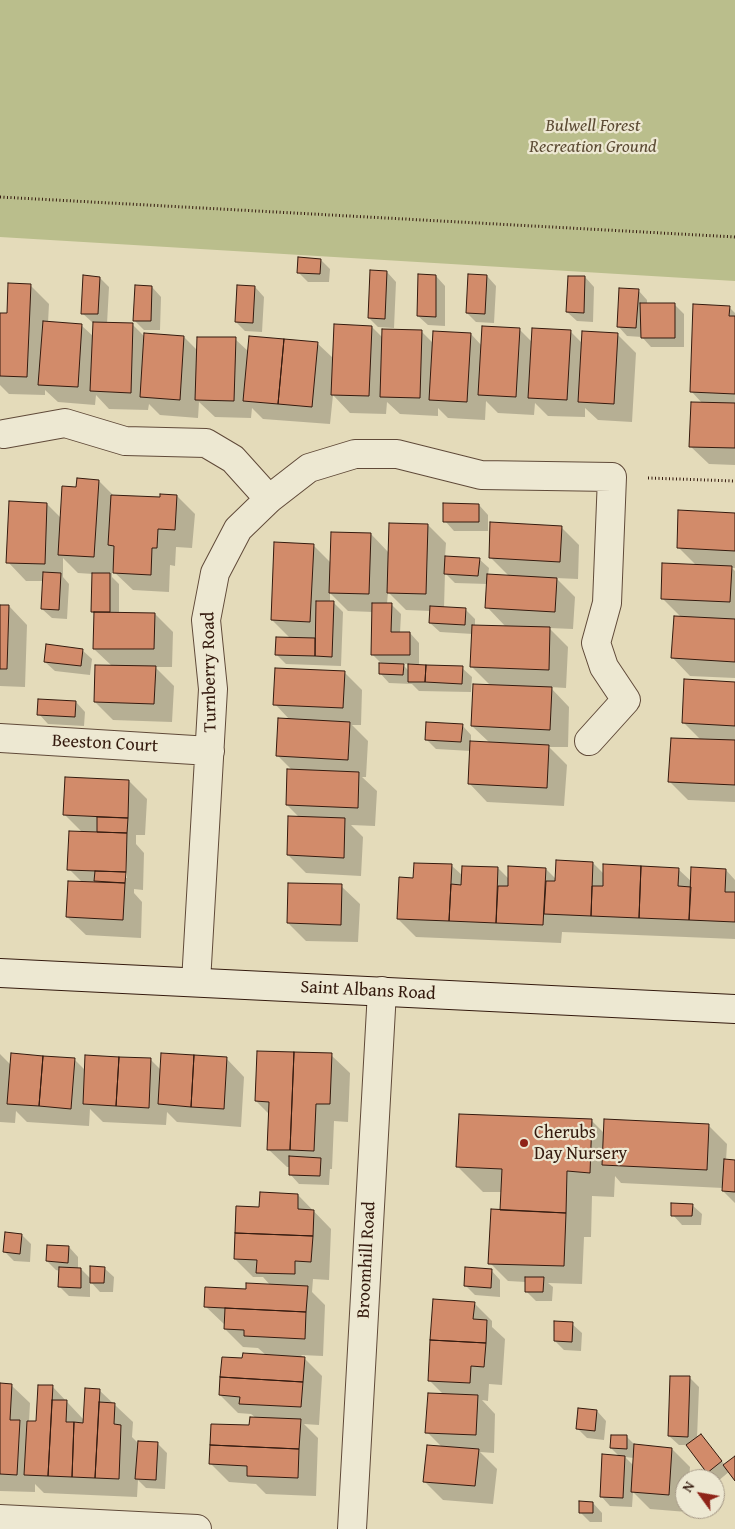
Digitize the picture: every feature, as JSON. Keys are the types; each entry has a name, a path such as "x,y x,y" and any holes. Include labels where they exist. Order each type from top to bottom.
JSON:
{"street":[{"path":"4,434 65,422 125,441 206,443 233,459 269,499"},
{"name":"Turnberry Road","path":"196,982 213,689 206,620 215,572 238,529 269,499 309,468 356,454 398,454 481,475 612,477"},
{"path":"589,741 626,700 604,667 596,643 607,603 612,477"},
{"name":"Beeston Court","path":"0,738 210,750"},
{"name":"Saint Albans Road","path":"0,973 735,1009"},
{"name":"Broomhill Road","path":"352,1529 382,991"},
{"path":"0,1519 197,1529"}],"path":[{"path":"0,197 735,237"},
{"path":"612,477 735,482"}],"green space":[{"name":"Bulwell Forest Recreation Ground","path":"0,0 735,0 735,281 0,237"}],"building":[{"path":"298,257 321,259 320,274 297,273"},
{"path":"370,270 387,271 385,319 368,318"},
{"path":"418,274 436,275 436,317 417,316"},
{"path":"468,274 487,275 485,314 466,313"},
{"path":"83,275 100,277 98,314 81,314"},
{"path":"568,276 585,276 584,313 566,312"},
{"path":"8,283 31,284 27,377 0,376 0,313 7,313"},
{"path":"135,285 152,286 151,321 133,321"},
{"path":"237,285 255,286 253,323 235,322"},
{"path":"619,288 639,289 636,328 617,327"},
{"path":"640,303 675,303 675,338 641,338"},
{"path":"693,304 730,306 729,316 735,316 735,394 690,392"},
{"path":"43,321 82,324 78,387 38,385"},
{"path":"93,322 133,323 131,393 90,391"},
{"path":"334,324 372,326 369,396 331,395"},
{"path":"482,326 520,328 516,397 478,395"},
{"path":"532,328 571,330 567,400 528,398"},
{"path":"382,329 422,330 420,398 380,397"},
{"path":"433,331 471,333 467,402 429,400"},
{"path":"582,331 618,333 614,404 578,402"},
{"path":"144,333 184,336 180,400 140,397"},
{"path":"249,336 284,339 278,404 243,401"},
{"path":"197,337 236,337 234,401 195,400"},
{"path":"284,339 318,342 312,407 278,404"},
{"path":"691,402 735,403 735,448 689,447"},
{"path":"77,478 99,480 94,557 58,555 62,486 76,487"},
{"path":"160,494 177,495 175,530 158,529 157,548 152,548 151,575 113,573 114,546 108,545 111,495 160,497"},
{"path":"9,501 47,503 45,564 6,563"},
{"path":"443,503 479,504 479,522 443,522"},
{"path":"678,510 735,513 735,551 677,548"},
{"path":"490,522 562,526 560,562 489,558"},
{"path":"389,523 428,524 426,594 387,593"},
{"path":"331,532 371,533 369,594 329,593"},
{"path":"274,542 314,544 310,622 271,620"},
{"path":"445,556 480,558 478,576 444,574"},
{"path":"662,563 732,566 730,602 661,599"},
{"path":"43,572 61,573 59,610 41,609"},
{"path":"92,573 110,573 110,612 91,612"},
{"path":"487,574 557,578 555,612 485,608"},
{"path":"316,601 334,601 332,657 315,656"},
{"path":"372,603 392,603 391,632 410,632 410,655 371,655"},
{"path":"0,605 9,605 7,669 0,669"},
{"path":"430,606 466,608 465,625 429,623"},
{"path":"94,612 155,613 154,649 93,649"},
{"path":"674,616 735,619 735,662 671,658"},
{"path":"472,625 550,627 549,670 470,667"},
{"path":"276,637 315,638 315,656 275,655"},
{"path":"46,644 83,649 81,666 44,662"},
{"path":"379,663 404,664 403,675 379,674"},
{"path":"408,664 426,665 425,682 408,682"},
{"path":"95,665 156,666 154,704 94,702"},
{"path":"426,665 463,666 462,684 425,682"},
{"path":"275,668 345,671 343,708 273,705"},
{"path":"684,679 735,682 735,726 682,723"},
{"path":"473,684 552,687 550,730 471,726"},
{"path":"38,699 76,701 75,717 37,715"},
{"path":"278,718 350,722 348,760 276,756"},
{"path":"426,722 463,724 461,742 425,740"},
{"path":"671,738 735,740 735,785 668,782"},
{"path":"470,741 549,745 547,788 468,784"},
{"path":"287,769 359,772 358,808 286,805"},
{"path":"65,777 129,780 128,818 63,815"},
{"path":"288,816 345,818 344,858 287,855"},
{"path":"97,817 128,818 127,833 97,832"},
{"path":"69,831 127,833 126,872 67,870"},
{"path":"556,860 593,862 591,916 544,914 546,881 555,881"},
{"path":"414,863 452,864 449,921 397,919 399,877 413,878"},
{"path":"603,864 641,866 639,918 591,916 592,886 603,886"},
{"path":"462,866 498,867 496,923 449,921 451,884 461,885"},
{"path":"508,866 546,868 543,925 496,923 498,886 508,886"},
{"path":"641,866 679,868 678,886 691,887 689,920 639,918"},
{"path":"691,867 726,869 725,892 735,892 735,922 689,920"},
{"path":"95,871 126,872 125,883 94,881"},
{"path":"68,881 125,883 123,920 66,917"},
{"path":"288,883 342,884 341,925 287,923"},
{"path":"257,1051 294,1052 290,1150 267,1150 269,1102 255,1101"},
{"path":"294,1052 332,1053 330,1104 316,1104 314,1151 290,1150"},
{"path":"11,1053 43,1056 39,1106 7,1104"},
{"path":"161,1053 194,1055 191,1107 158,1104"},
{"path":"85,1055 119,1057 116,1106 83,1104"},
{"path":"194,1055 227,1057 224,1109 191,1107"},
{"path":"43,1056 75,1058 71,1109 39,1106"},
{"path":"119,1057 151,1058 149,1108 116,1106"},
{"name":"Cherubs Day Nursery","path":"459,1114 592,1119 590,1173 567,1171 566,1213 500,1210 502,1169 456,1167"},
{"path":"604,1119 709,1124 707,1170 602,1165"},
{"path":"289,1156 321,1158 320,1176 289,1175"},
{"path":"724,1159 735,1160 735,1192 722,1191"},
{"path":"260,1192 298,1194 298,1209 314,1210 313,1236 235,1233 236,1206 259,1207"},
{"path":"671,1203 693,1204 692,1216 671,1216"},
{"path":"491,1209 566,1213 564,1266 488,1264"},
{"path":"5,1232 22,1234 20,1254 3,1252"},
{"path":"235,1233 313,1236 311,1262 295,1261 295,1274 256,1273 257,1260 234,1259"},
{"path":"47,1245 69,1246 68,1263 46,1261"},
{"path":"90,1266 105,1267 104,1283 90,1283"},
{"path":"59,1267 81,1268 81,1288 58,1287"},
{"path":"465,1267 492,1269 491,1288 464,1286"},
{"path":"525,1277 544,1277 543,1292 525,1292"},
{"path":"246,1283 308,1286 306,1312 204,1307 205,1287 246,1289"},
{"path":"433,1299 475,1302 473,1319 487,1320 486,1343 430,1340"},
{"path":"225,1308 306,1312 305,1339 244,1336 244,1330 224,1329"},
{"path":"554,1321 573,1322 572,1342 554,1341"},
{"path":"430,1340 486,1343 484,1367 471,1366 470,1383 428,1381"},
{"path":"243,1353 305,1357 303,1382 220,1377 222,1357 242,1358"},
{"path":"670,1376 690,1376 688,1437 668,1436"},
{"path":"220,1377 303,1382 301,1407 239,1404 240,1397 219,1395"},
{"path":"0,1383 12,1384 10,1420 20,1420 17,1475 0,1474"},
{"path":"38,1385 53,1385 48,1476 24,1475 27,1421 36,1421"},
{"path":"85,1388 100,1389 95,1478 72,1477 74,1422 83,1423"},
{"path":"428,1393 478,1395 476,1435 425,1433"},
{"path":"52,1400 67,1400 66,1422 74,1422 72,1477 48,1476"},
{"path":"99,1402 115,1403 114,1424 121,1425 119,1479 95,1478"},
{"path":"578,1408 597,1410 595,1431 576,1429"},
{"path":"250,1417 301,1419 299,1449 210,1445 211,1424 249,1425"},
{"path":"701,1434 722,1461 712,1469 704,1469 686,1445"},
{"path":"611,1435 627,1435 627,1449 610,1448"},
{"path":"138,1441 158,1442 156,1480 135,1479"},
{"path":"634,1444 672,1448 669,1495 631,1492"},
{"path":"210,1445 299,1449 298,1478 247,1476 247,1466 209,1464"},
{"path":"427,1445 479,1449 475,1486 423,1482"},
{"path":"602,1454 625,1456 623,1498 600,1497"},
{"path":"735,1456 735,1481 723,1465"},
{"path":"579,1501 593,1502 593,1513 579,1513"}],"place":[{"name":"Cherubs Day Nursery","path":"524,1143"}]}
